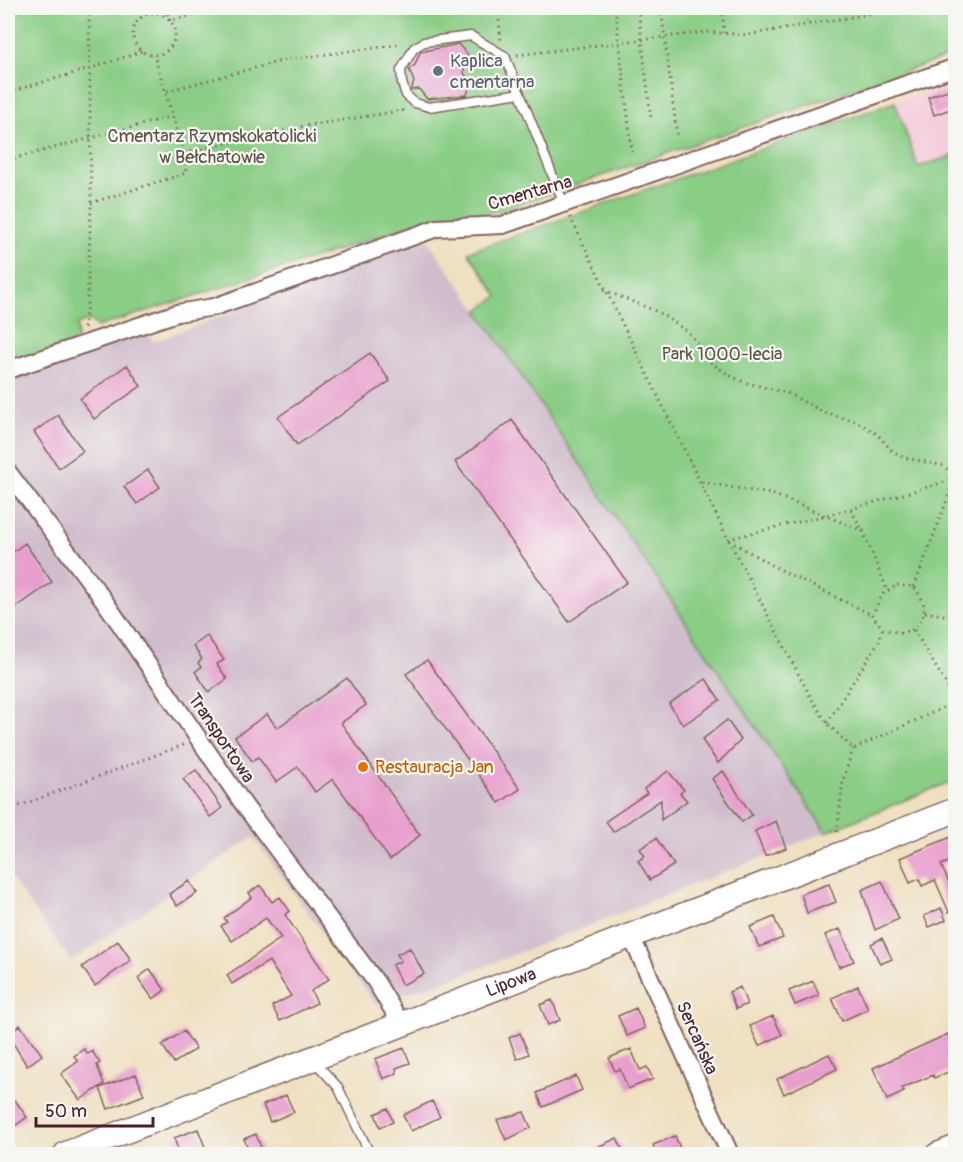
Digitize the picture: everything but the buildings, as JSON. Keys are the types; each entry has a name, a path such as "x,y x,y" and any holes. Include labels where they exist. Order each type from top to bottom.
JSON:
{"main road":[{"name":"Lipowa","path":"66,1155 956,810"}],"street":[{"name":"Cmentarna","path":"8,370 177,313 214,307 437,228 503,225 956,67"},
{"name":"Transportowa","path":"8,472 103,599 243,805 376,982 402,1025"},
{"name":"Sercańska","path":"631,936 730,1155"},
{"path":"933,1155 934,1150 956,1141"}],"lane":[{"path":"520,93 429,107 415,103 406,94 401,70 406,57 424,42 471,36 506,56 564,205"},
{"path":"312,1060 338,1087 370,1155"}],"path":[{"path":"8,14 31,8"},
{"path":"83,345 91,203 89,8"},
{"path":"166,8 175,33 171,46 154,55 142,51 137,46 133,32 139,19 152,13 159,13 170,21"},
{"path":"170,21 217,8"},
{"path":"498,8 499,32 506,56 706,32 747,35 903,8"},
{"path":"615,8 632,152"},
{"path":"638,8 651,118"},
{"path":"661,8 677,135"},
{"path":"722,8 724,33"},
{"path":"806,8 807,26"},
{"path":"167,91 285,60 424,42"},
{"path":"8,92 142,51"},
{"path":"91,203 186,173 184,153 174,116 154,55"},
{"path":"184,153 299,127 429,107"},
{"path":"8,160 174,116"},
{"path":"564,205 728,539 827,723 853,749"},
{"path":"604,290 658,312 684,329 692,336 710,362 731,376 744,382 787,393 825,413 856,421 877,434 897,453 911,460 945,466 955,480"},
{"path":"728,539 851,509 955,480"},
{"path":"914,588 955,480"},
{"path":"702,482 775,495 863,531"},
{"path":"851,509 863,531 887,590"},
{"path":"728,539 771,565 872,615 883,629 901,633 914,629 926,612 924,602 914,588 897,585 887,590 877,601 872,615"},
{"path":"926,612 956,617"},
{"path":"827,723 879,641 883,629"},
{"path":"837,832 843,780 853,749 956,701 914,629"},
{"path":"8,810 198,739"}],"shaded area":[{"path":"955,81 955,155 918,167 895,102"},
{"path":"426,238 478,311 826,832 470,972 375,1004 253,837 71,961 8,874 8,380 147,331 153,342"}],"green space":[{"name":"Cmentarz Rzymskokatolicki w Bełchatowie","path":"8,8 955,8 956,54 497,212 432,217 333,252 97,327 90,320 77,325 77,341 8,365"},
{"name":"Park 1000-lecia","path":"895,102 918,167 955,155 955,780 826,832 478,311 498,296 468,252"}],"place":[{"name":"Kaplica cmentarna","path":"438,71"},
{"name":"Restauracja Jan","path":"363,767"}]}
